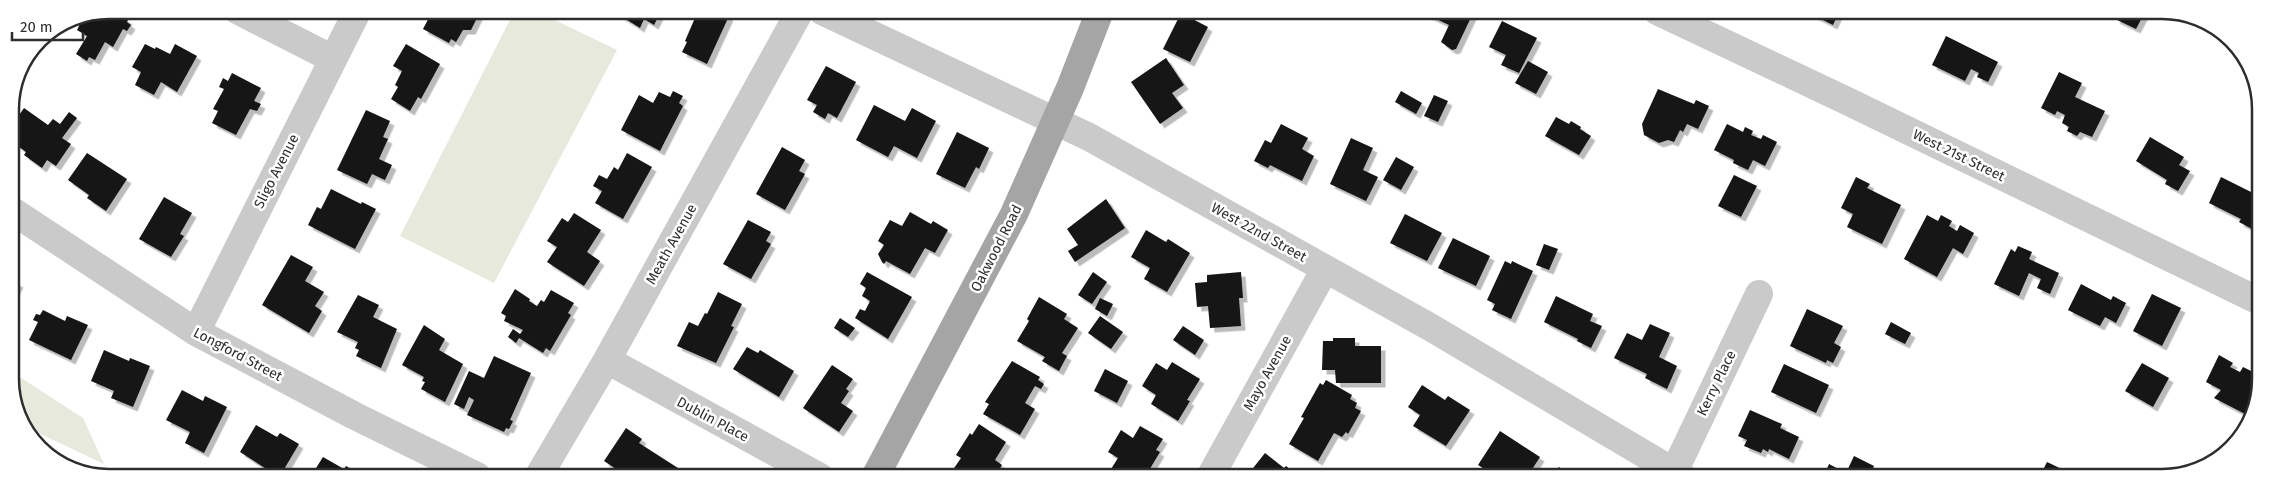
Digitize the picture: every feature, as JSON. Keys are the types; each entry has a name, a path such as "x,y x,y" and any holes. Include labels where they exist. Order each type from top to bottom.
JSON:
{"main road":[{"name":"Oakwood Road","path":"879,469 995,253 1056,120 1097,19"}],"street":[{"path":"255,19 333,59"},
{"name":"Sligo Avenue","path":"196,332 353,19"},
{"name":"Meath Avenue","path":"542,469 607,360 796,19"},
{"name":"West 22nd Street","path":"839,19 1056,120 1430,327 1668,469"},
{"name":"West 21st Street","path":"1674,19 2252,298"},
{"name":"Longford Street","path":"19,215 196,332 355,416 463,469"},
{"name":"Mayo Avenue","path":"1214,469 1325,269"},
{"name":"Kerry Place","path":"1681,469 1759,294"},
{"name":"Dublin Place","path":"607,360 805,469"}],"shaded area":[{"path":"510,19 553,19 617,50 494,283 400,236"},
{"path":"19,377 83,418 104,464 36,432 20,397"}],"building":[{"path":"126,19 131,25 127,31 123,29 113,47 105,42 95,60 89,57 87,61 76,54 87,36 77,30 80,24 91,20"},
{"path":"428,19 476,19 471,30 463,30 456,42 451,39 449,43 423,29"},
{"path":"626,19 644,19 640,28"},
{"path":"644,19 657,19 654,25"},
{"path":"695,19 728,19 707,64 682,52 687,42 685,41"},
{"path":"1178,19 1193,19 1208,27 1190,62 1163,49"},
{"path":"1436,19 1470,19 1456,49 1452,50 1441,42 1449,25"},
{"path":"1821,19 1836,19 1833,25"},
{"path":"2115,19 2141,19 2136,29"},
{"path":"1502,21 1537,38 1519,73 1501,65 1506,55 1489,47"},
{"path":"1946,36 1998,62 1988,82 1977,77 1979,73 1971,69 1965,81 1932,65"},
{"path":"145,44 170,54 175,44 197,56 177,92 161,82 154,95 135,85 141,72 132,67"},
{"path":"406,44 440,64 421,99 418,97 410,111 391,99 398,87 395,85 402,71 393,66"},
{"path":"1166,58 1184,85 1172,93 1183,108 1160,124 1131,82"},
{"path":"1528,61 1548,72 1536,94 1515,83"},
{"path":"826,66 856,82 837,118 828,113 825,119 813,112 817,105 807,100"},
{"path":"2059,72 2082,83 2075,97 2105,111 2092,137 2080,132 2077,136 2067,131 2069,127 2062,123 2065,115 2057,111 2055,115 2041,108"},
{"path":"232,73 261,88 254,101 261,104 257,111 250,109 236,135 212,123 218,111 213,109 224,89 219,87 223,78 228,81"},
{"path":"1658,89 1694,104 1696,100 1709,106 1698,129 1687,124 1683,132 1680,130 1674,142 1668,140 1659,143 1644,135 1642,124"},
{"path":"673,91 683,96 679,103 683,106 660,151 621,130 639,95 653,103 659,92 670,97"},
{"path":"1401,91 1422,103 1416,114 1395,102"},
{"path":"1434,95 1448,101 1438,122 1424,116"},
{"path":"874,105 905,121 912,108 936,121 917,158 894,146 888,157 856,140"},
{"path":"24,108 48,125 53,119 60,124 69,112 77,118 62,138 71,144 56,166 47,160 42,168 24,155 26,152 19,147 19,115"},
{"path":"366,110 390,121 383,137 388,139 379,159 392,165 385,180 372,174 367,184 337,170"},
{"path":"1556,117 1569,124 1571,121 1591,136 1579,155 1545,136"},
{"path":"1281,124 1308,138 1302,149 1314,156 1302,181 1270,165 1268,168 1254,161 1265,140 1271,143"},
{"path":"1727,124 1743,132 1745,127 1753,131 1751,135 1761,139 1763,135 1777,142 1765,166 1753,160 1748,170 1733,163 1734,160 1714,150"},
{"path":"957,132 989,148 979,169 976,167 965,188 936,174"},
{"path":"2150,137 2184,157 2179,165 2190,171 2178,191 2165,184 2167,180 2136,161"},
{"path":"1351,138 1373,148 1363,170 1378,177 1366,201 1330,184"},
{"path":"782,147 805,160 799,171 805,174 785,210 756,194"},
{"path":"87,153 127,179 106,211 87,198 89,195 68,180"},
{"path":"627,153 652,167 623,219 595,203 602,191 593,186 599,175 607,179 614,167 618,170"},
{"path":"1396,157 1414,167 1401,190 1383,180"},
{"path":"1734,175 1757,186 1741,217 1718,206"},
{"path":"1856,177 1870,184 1867,188 1901,205 1882,244 1847,227 1853,214 1841,208"},
{"path":"2221,177 2252,192 2252,229 2239,222 2241,219 2209,203"},
{"path":"331,189 361,204 362,202 376,209 355,249 308,225 317,207 321,209"},
{"path":"164,197 192,213 180,234 184,236 171,257 139,239"},
{"path":"1106,199 1125,228 1075,262 1068,251 1078,245 1067,229"},
{"path":"910,212 931,224 933,221 948,230 935,253 925,248 910,274 886,261 884,264 882,262 878,254 884,245 878,241 890,220 902,226"},
{"path":"574,213 601,230 587,252 600,261 584,286 547,262 557,247 547,241 562,218 568,222"},
{"path":"1405,214 1442,233 1427,261 1390,243"},
{"path":"1927,215 1938,221 1941,215 1952,221 1949,226 1957,231 1960,225 1974,233 1963,254 1953,248 1937,277 1904,259"},
{"path":"748,220 771,232 766,241 771,244 751,279 723,264"},
{"path":"1146,230 1166,242 1168,239 1190,253 1167,292 1144,279 1150,268 1131,257"},
{"path":"1453,238 1490,256 1476,286 1438,268"},
{"path":"1544,244 1558,249 1549,270 1536,265"},
{"path":"2018,246 2032,252 2029,259 2059,273 2050,294 2037,288 2041,279 2029,273 2019,296 1994,284 2011,249 2015,252"},
{"path":"291,255 313,267 305,281 324,292 315,306 322,311 309,333 262,305"},
{"path":"1505,261 1511,264 1512,261 1533,271 1511,319 1492,310 1495,304 1487,300"},
{"path":"867,272 912,297 888,339 855,318 860,309 865,311 870,301 862,296 866,288 860,284"},
{"path":"1093,272 1107,282 1092,304 1078,295"},
{"path":"1241,272 1243,298 1239,298 1241,326 1210,328 1208,306 1197,307 1195,283 1207,282 1207,275"},
{"path":"2081,284 2111,300 2113,296 2126,303 2116,323 2105,317 2100,326 2068,310"},
{"path":"515,289 537,306 541,300 544,302 551,290 574,303 568,313 571,315 550,351 546,348 543,353 519,338 516,343 508,337 513,329 520,334 523,330 504,321 506,316 501,313"},
{"path":"718,292 742,304 731,326 734,327 716,363 677,346 689,322 698,326 705,313 707,314"},
{"path":"2152,294 2181,308 2162,346 2133,331"},
{"path":"358,295 379,305 373,317 397,329 381,368 356,356 359,350 355,348 358,342 337,332"},
{"path":"1556,296 1593,314 1590,321 1602,326 1591,348 1577,341 1578,339 1544,322"},
{"path":"1039,297 1067,314 1064,319 1078,328 1062,353 1067,356 1059,371 1042,361 1045,357 1017,341 1029,321 1027,319"},
{"path":"1100,298 1113,304 1107,316 1095,309"},
{"path":"1807,309 1843,326 1834,343 1841,347 1833,363 1827,360 1826,363 1790,346"},
{"path":"43,310 65,321 67,316 88,325 71,360 29,340 38,322 33,320 36,314 40,315"},
{"path":"1100,316 1123,332 1111,349 1088,333"},
{"path":"840,318 855,328 848,337 834,328"},
{"path":"1891,322 1911,333 1905,344 1885,334"},
{"path":"1650,324 1670,333 1659,357 1677,366 1667,389 1645,378 1647,374 1614,358 1627,333 1642,340"},
{"path":"424,325 445,339 439,350 463,364 445,402 421,389 425,382 422,381 424,377 402,365"},
{"path":"1183,326 1204,340 1195,355 1173,340"},
{"path":"1333,338 1355,338 1355,346 1381,346 1381,383 1336,383 1335,370 1322,370 1323,341 1333,341"},
{"path":"747,347 758,353 760,350 794,371 779,397 733,369"},
{"path":"104,350 129,361 130,358 150,366 133,407 111,398 114,391 91,381"},
{"path":"2219,355 2233,363 2230,367 2240,372 2243,367 2252,372 2251,397 2245,414 2214,398 2221,390 2206,382"},
{"path":"494,356 531,373 510,420 513,421 509,429 506,428 504,432 467,415 474,400 469,397 464,409 454,404 469,371 484,378"},
{"path":"1012,361 1040,377 1038,380 1044,384 1041,389 1035,386 1025,403 1035,409 1020,435 983,414 989,404 985,402"},
{"path":"1172,362 1200,379 1187,400 1190,401 1178,421 1151,404 1156,395 1142,386 1156,363 1167,370"},
{"path":"2142,363 2169,378 2153,407 2125,391"},
{"path":"1784,364 1829,385 1816,413 1771,392"},
{"path":"832,365 853,379 846,389 849,391 841,403 853,411 839,432 803,408"},
{"path":"1105,369 1128,381 1117,403 1094,391"},
{"path":"1326,380 1352,395 1350,399 1357,403 1355,408 1361,411 1348,434 1346,432 1342,437 1334,433 1318,461 1289,444 1304,418 1301,417 1320,383 1323,385"},
{"path":"1422,385 1445,400 1448,396 1470,410 1446,446 1413,426 1420,415 1408,407"},
{"path":"182,390 203,401 205,396 227,407 204,453 185,443 190,432 166,420"},
{"path":"1750,410 1782,424 1780,428 1799,437 1789,459 1769,449 1768,452 1763,449 1761,453 1744,446 1747,440 1738,436"},
{"path":"979,424 1006,442 995,460 1002,465 1000,469 953,469 961,458 956,455 970,433 972,435"},
{"path":"256,425 277,437 280,433 299,444 284,469 266,469 240,452"},
{"path":"1140,426 1163,439 1156,450 1160,452 1150,469 1111,469 1118,458 1108,452 1121,430 1133,438"},
{"path":"626,428 642,439 639,443 680,469 616,469 604,461"},
{"path":"1500,431 1540,457 1532,469 1484,469 1478,465"},
{"path":"1265,453 1284,468 1286,466 1290,469 1252,469"},
{"path":"1854,456 1874,466 1873,469 1848,469"},
{"path":"323,457 344,469 315,469"},
{"path":"2047,462 2062,469 2044,469"},
{"path":"1829,464 1838,469 1827,469"}]}
